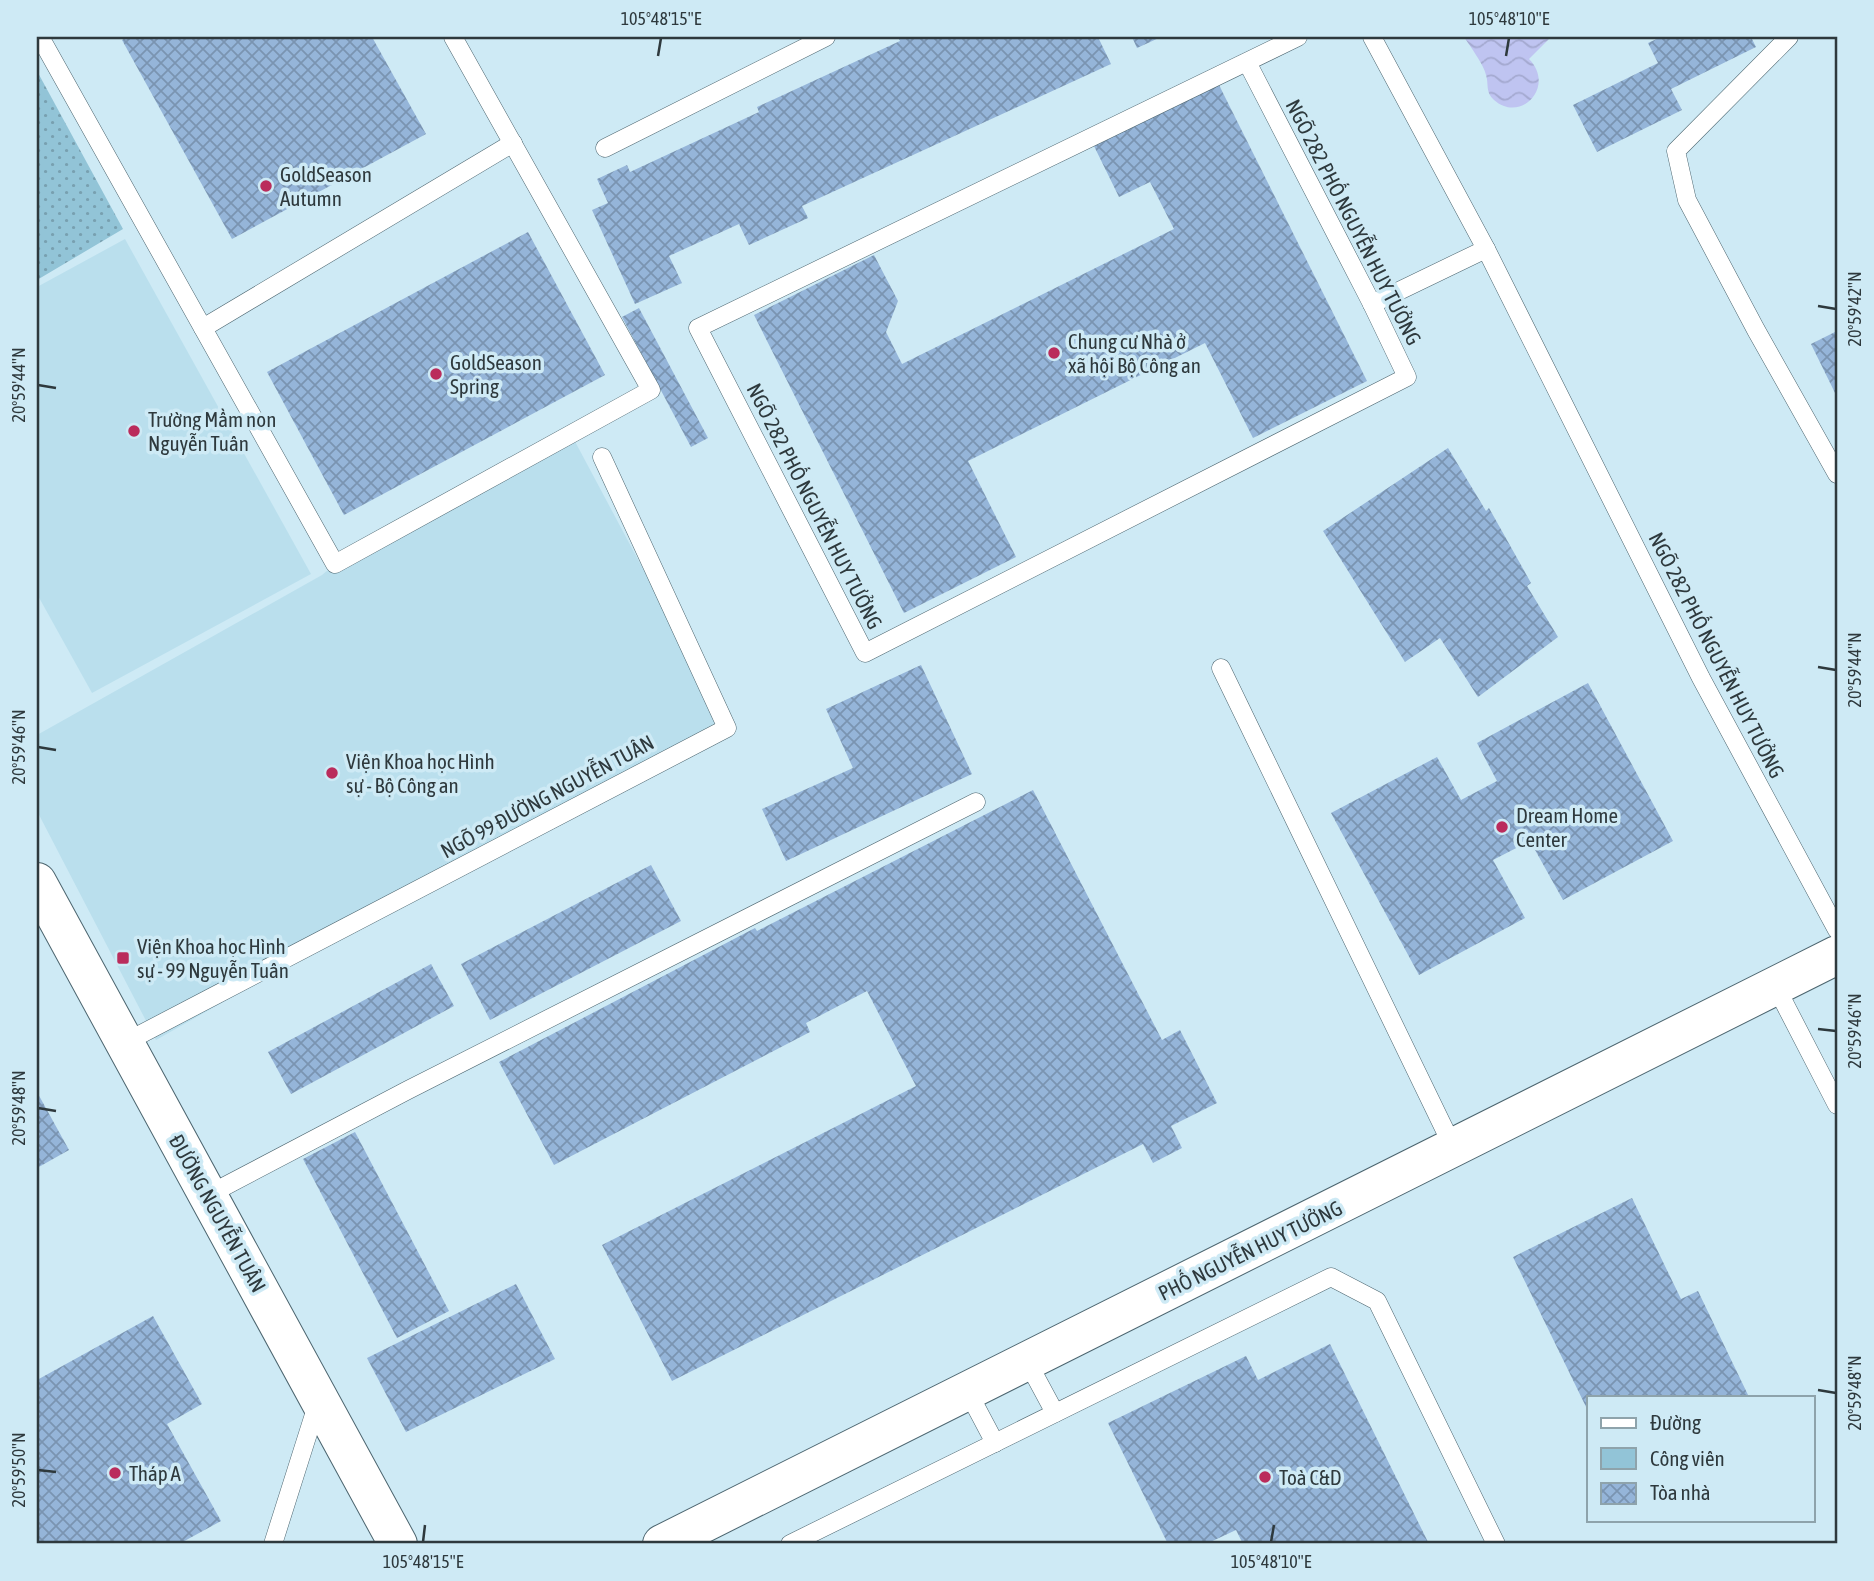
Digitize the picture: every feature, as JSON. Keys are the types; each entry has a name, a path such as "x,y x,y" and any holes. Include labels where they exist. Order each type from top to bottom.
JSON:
{"street":[{"name":"ĐƯỜNG NGUYỄN TUÂN","path":"37,882 398,1544"},
{"name":"PHỐ NGUYỄN HUY TƯỞNG","path":"662,1544 1837,956"}],"lane":[{"path":"40,37 335,564 651,390 453,37"},
{"path":"605,148 826,37"},
{"name":"NGÕ 282 PHỐ NGUYỄN HUY TƯỞNG","path":"1247,62 1407,377 865,653 698,328 1298,37"},
{"name":"NGÕ 282 PHỐ NGUYỄN HUY TƯỞNG","path":"1371,37 1486,249 1701,678 1837,930"},
{"path":"1790,37 1676,151 1688,200 1756,330 1837,474"},
{"path":"203,328 513,143"},
{"path":"1372,304 1486,249"},
{"name":"NGÕ 99 ĐƯỜNG NGUYỄN TUÂN","path":"124,1043 727,728 601,457"},
{"path":"1221,668 1454,1149"},
{"path":"208,1195 408,1090 976,802"},
{"path":"1776,987 1837,1105"},
{"path":"790,1544 1331,1277 1377,1301 1496,1544"},
{"path":"1027,1361 1055,1413"},
{"path":"968,1392 995,1443"},
{"path":"273,1544 319,1399"}],"shaded area":[{"name":"Trường Mầm non Nguyễn Tuân","path":"125,239 311,574 92,693 37,594 37,287"},
{"name":"Viện Khoa học Hình sự - Bộ Công an","path":"571,434 723,719 156,1040 37,811 37,735 322,575 335,564"}],"green space":[{"path":"37,71 123,229 37,280"}],"water":[{"path":"1464,37 1551,37 1529,59 1539,80 1532,99 1515,108 1494,100 1488,91 1483,66"}],"building":[{"name":"GoldSeason Autumn","path":"127,37 372,37 426,134 232,239 122,40"},
{"path":"898,37 1098,37 1111,64 802,206 808,218 749,245 739,224 669,256 682,283 635,304 592,210 608,203 597,179 627,165 630,172 759,112 757,107 900,41"},
{"path":"1132,37 1161,37 1137,48"},
{"path":"1661,37 1751,37 1756,47 1671,89 1682,110 1597,152 1573,105 1658,63 1648,43"},
{"name":"Chung cư Nhà ở xã hội Bộ Công an","path":"1218,83 1367,381 1253,438 1205,343 968,461 1016,557 904,613 754,315 874,255 898,301 886,332 902,364 1174,229 1150,182 1119,197 1093,144"},
{"name":"GoldSeason Spring","path":"528,232 605,375 344,515 267,372"},
{"path":"639,308 708,438 691,447 622,317"},
{"path":"1837,331 1837,397 1811,344"},
{"path":"1448,448 1486,511 1489,508 1531,583 1527,586 1558,637 1478,697 1440,638 1405,662 1323,531"},
{"path":"921,665 972,774 786,861 762,809 853,768 826,709"},
{"name":"Dream Home Center","path":"1588,683 1673,841 1563,900 1530,841 1493,860 1525,918 1419,975 1331,813 1437,757 1461,800 1497,781 1477,743"},
{"path":"1033,790 1162,1040 1180,1030 1217,1103 1171,1126 1182,1148 1153,1163 1143,1144 672,1381 602,1245 916,1086 867,991 806,1023 810,1032 554,1165 499,1062 755,928 757,931"},
{"path":"651,865 681,921 490,1020 461,964"},
{"path":"431,964 454,1006 291,1094 268,1052"},
{"path":"37,1092 69,1150 37,1168"},
{"path":"355,1132 449,1311 397,1338 303,1159"},
{"path":"1632,1198 1681,1299 1698,1291 1749,1396 1587,1396 1587,1409 1513,1257"},
{"path":"516,1284 555,1359 406,1432 367,1358"},
{"name":"Tháp A","path":"153,1316 202,1404 167,1424 221,1521 179,1544 37,1544 37,1380"},
{"name":"Toà C&D","path":"1330,1344 1429,1544 1243,1544 1236,1530 1206,1544 1168,1544 1108,1423 1246,1356 1258,1380"}],"place":[{"name":"GoldSeason Autumn","path":"266,186"},
{"name":"Chung cư Nhà ở xã hội Bộ Công an","path":"1054,353"},
{"name":"GoldSeason Spring","path":"436,374"},
{"name":"Trường Mầm non Nguyễn Tuân","path":"134,431"},
{"name":"Viện Khoa học Hình sự - Bộ Công an","path":"332,773"},
{"name":"Dream Home Center","path":"1502,827"},
{"name":"Viện Khoa học Hình sự - 99 Nguyễn Tuân","path":"123,958"},
{"name":"Tháp A","path":"115,1473"},
{"name":"Toà C&D","path":"1265,1477"}]}
